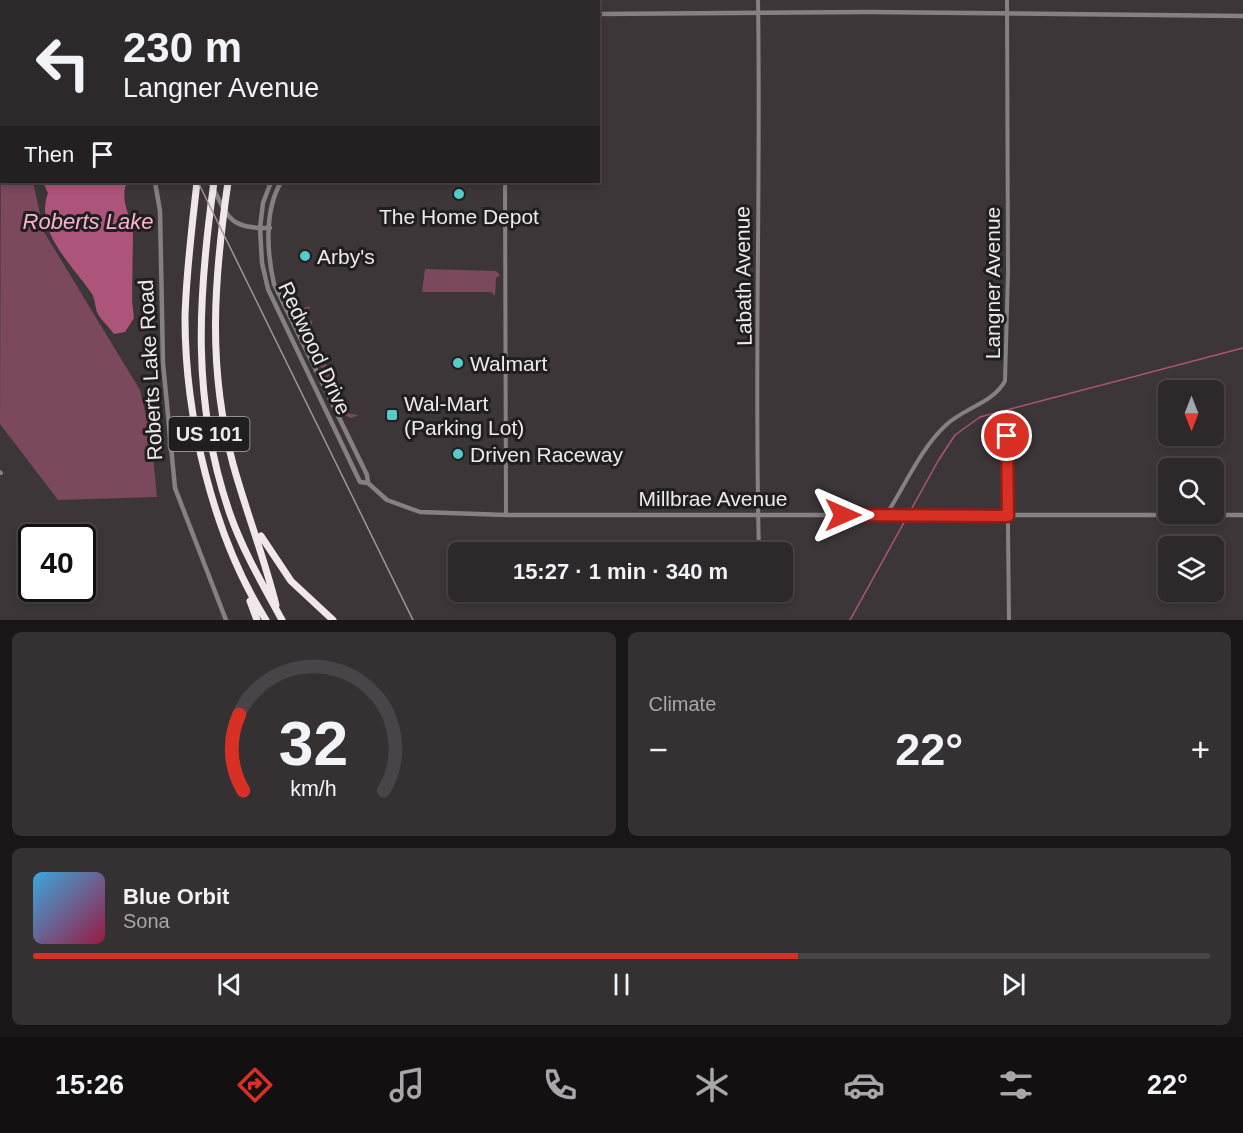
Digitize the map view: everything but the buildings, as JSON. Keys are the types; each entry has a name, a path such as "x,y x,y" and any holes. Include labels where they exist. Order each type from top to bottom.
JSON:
{"highway":[{"name":"US 101","path":"197,183 185,317 191,400 203,461 241,577 266,620"},
{"name":"US 101","path":"212,183 200,307 200,348 213,454 237,533 255,572 280,616"},
{"path":"228,183 216,264 213,314 222,406 233,463 280,616"},
{"path":"250,514 263,542 291,581 333,620"},
{"path":"241,577 258,620"}],"street":[{"name":"Labath Avenue","path":"758,0 759,542"},
{"name":"Langner Avenue","path":"885,516 934,438 963,412 995,395 1005,381 1008,283 1007,0"},
{"path":"600,14 758,12 1243,16"},
{"name":"Roberts Lake Road","path":"155,183 160,211 163,363 172,472 184,517 226,620"},
{"path":"212,183 225,212 234,222 241,227 270,228"},
{"name":"Redwood Drive","path":"271,183 263,203 260,228 262,263 268,289 360,482 368,483 387,500 420,512 506,515"},
{"name":"Redwood Drive","path":"280,183 272,201 270,228 270,260 274,284 368,475 368,483"},
{"path":"506,183 506,515"},
{"path":"1007,436 1009,620"},
{"name":"Millbrae Avenue","path":"506,515 1243,515"}],"shaded area":[{"path":"1,183 33,183 44,232 140,390 151,436 157,497 58,500 0,424"},
{"path":"425,269 496,271 500,275 496,278 495,296 491,292 422,292"},
{"path":"310,306 307,320 312,321 312,324 309,327 347,410 350,414 359,415 351,418 344,415 296,317 299,309"}],"water":[{"name":"Roberts Lake","path":"43,183 127,183 124,195 133,233 134,318 125,332 114,334 102,320 92,294 57,247 46,221 45,207 48,193"}],"waterway":[{"path":"850,620 938,461 955,435 980,417 1243,348"}],"railway":[{"path":"198,183 413,620"}],"place":[{"name":"The Home Depot","path":"459,194"},
{"name":"Arby's","path":"305,256"},
{"name":"Walmart","path":"458,363"},
{"name":"Wal-Mart (Parking Lot)","path":"392,415"},
{"name":"Driven Raceway","path":"458,454"}],"route":[{"path":"843,515 1008,516 1007,436"}]}
